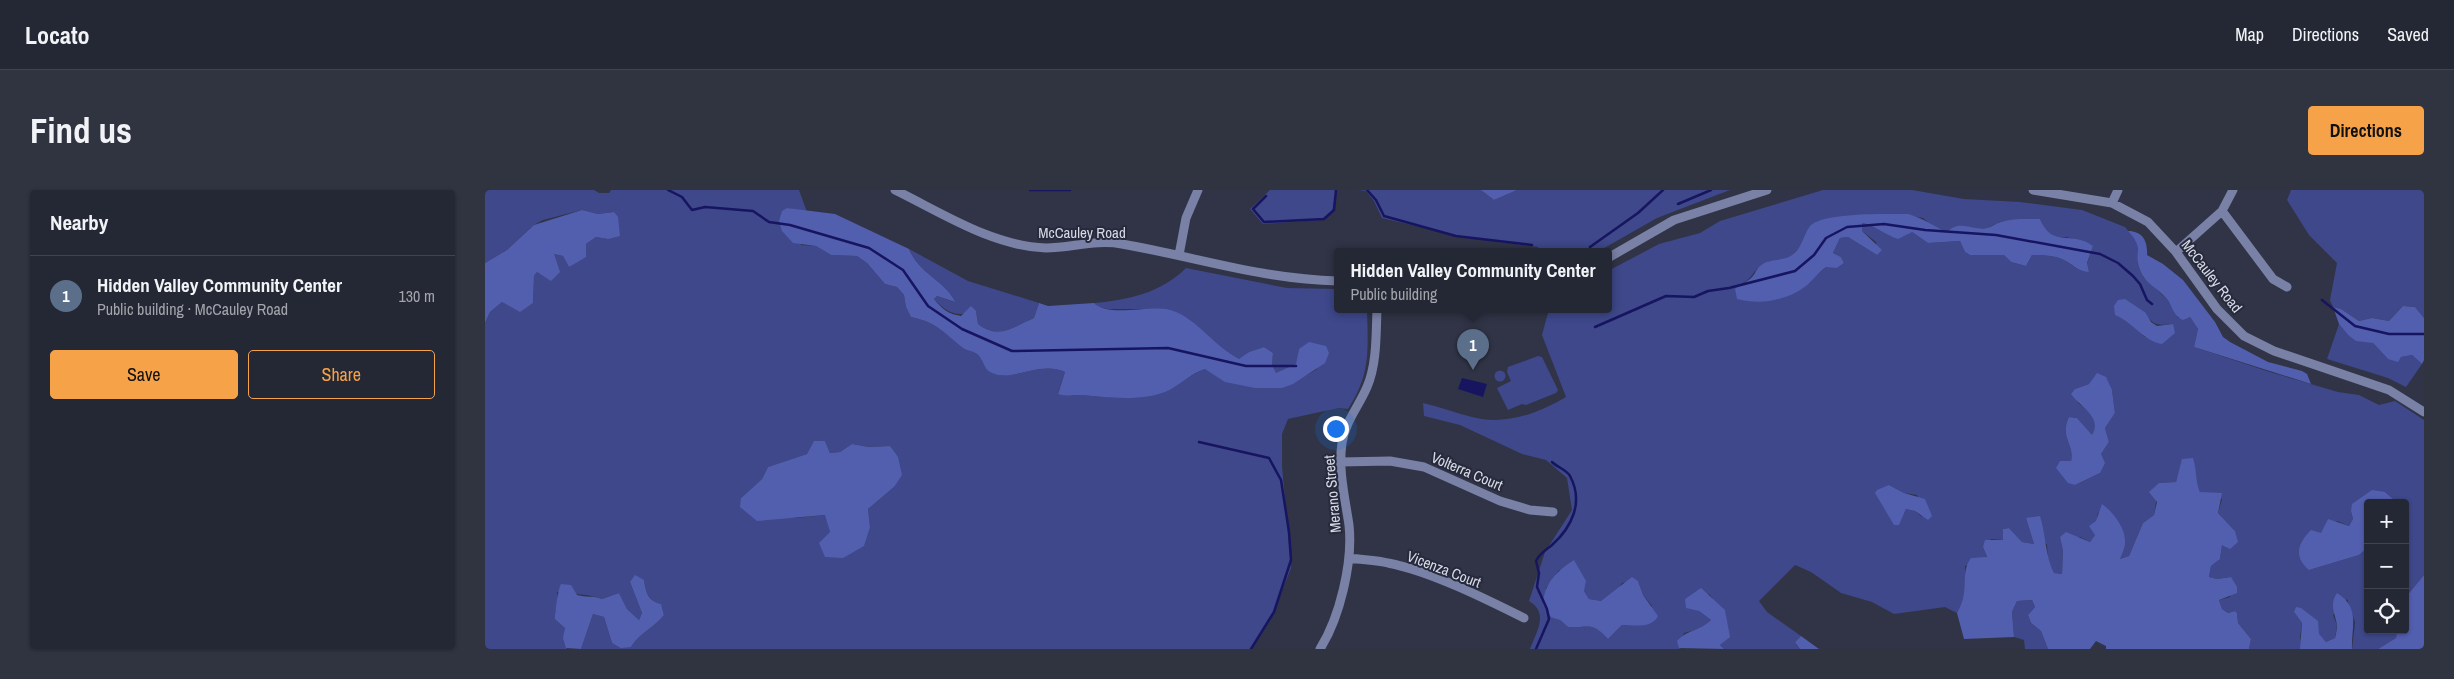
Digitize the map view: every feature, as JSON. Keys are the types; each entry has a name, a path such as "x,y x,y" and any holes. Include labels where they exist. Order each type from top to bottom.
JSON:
{"street":[{"name":"McCauley Road","path":"895,190 980,232 1013,244 1047,248 1119,243 1261,274 1334,281"},
{"path":"1179,255 1186,218 1198,190"},
{"path":"1612,256 1674,220 1767,190"},
{"name":"McCauley Road","path":"2033,190 2112,203 2148,222 2176,252 2217,309 2244,336 2274,351 2389,390 2424,412"},
{"path":"2112,203 2118,190"},
{"path":"2176,252 2222,211 2233,190"},
{"path":"2222,211 2273,280 2287,287"},
{"name":"Merano Street","path":"1324,648 1336,612 1350,558 1349,527 1340,462 1343,440 1351,417 1368,386 1375,352 1377,313"},
{"name":"Volterra Court","path":"1340,462 1390,462 1424,467 1500,501 1530,510 1553,512"},
{"name":"Vicenza Court","path":"1350,558 1389,563 1424,574 1489,600 1524,618"}],"shaded area":[{"path":"485,190 594,190 599,193 609,193 611,190 799,190 807,212 787,208 801,245 816,246 831,255 857,256 867,263 885,284 897,287 904,295 906,307 911,317 934,325 963,348 977,354 991,372 1007,375 1055,369 1065,372 1058,393 1061,394 1123,398 1144,397 1170,389 1205,369 1236,382 1261,387 1273,387 1286,384 1317,369 1299,349 1297,364 1276,374 1272,365 1273,353 1264,347 1249,352 1240,360 1228,354 1198,327 1152,309 1108,309 1098,307 1094,303 1119,300 1143,294 1166,284 1186,268 1287,288 1334,289 1334,313 1367,313 1366,361 1361,384 1348,409 1338,408 1288,419 1282,434 1282,466 1291,568 1272,616 1252,649 581,649 593,614 604,617 612,643 631,647 638,638 660,620 664,615 661,605 648,596 644,580 630,582 642,613 639,620 627,609 619,593 602,599 557,592 559,604 555,612 565,628 567,649 485,649 485,323 490,312 502,302 520,311 533,303 534,276 537,272 551,280 554,254 563,256 569,267 586,244 596,237 608,239 614,212 598,214 582,210 543,220 534,225 507,250 485,263","holes":["825,441 830,453 840,452 852,444 869,447 890,446 894,487 868,509 870,527 830,532 826,515 795,518 741,498 762,479 768,467 807,454 814,442"]},
{"path":"1270,190 1336,190 1332,212 1320,220 1263,224 1250,209"},
{"path":"1359,190 1481,190 1494,200 1517,190 1730,190 1657,218 1604,248 1538,248 1462,237 1382,218 1374,201 1366,191"},
{"path":"1481,190 1517,190 1494,200"},
{"path":"1823,190 1912,190 1964,199 2020,202 2082,210 2125,227 2137,241 2139,268 2144,278 2167,299 2178,318 2190,317 2198,329 2194,347 2338,392 2359,395 2379,405 2395,401 2424,420 2424,575 2409,593 2409,499 2393,499 2385,492 2372,499 2364,499 2364,504 2351,511 2353,519 2349,526 2337,521 2321,533 2309,570 2359,555 2364,551 2364,634 2396,634 2396,638 2378,649 2352,649 2355,622 2347,599 2333,615 2337,625 2335,638 2326,642 2294,612 2302,623 2300,637 2302,647 2300,649 2249,649 2251,639 2238,623 2237,613 2235,611 2228,613 2222,609 2219,600 2230,597 2231,577 2217,579 2209,577 2211,566 2220,559 2222,545 2235,531 2218,513 2222,499 2200,492 2195,480 2195,467 2183,459 2176,482 2159,483 2154,515 2143,523 2129,556 2120,559 2098,512 2095,535 2090,542 2080,537 2060,537 2063,551 2062,574 2054,573 2048,562 2047,545 2026,518 2034,544 2022,542 2009,528 2003,529 2003,540 1991,539 1983,547 1987,558 1965,566 1965,601 1957,613 1945,607 1894,614 1872,602 1841,593 1811,572 1795,565 1759,601 1767,612 1801,636 1795,642 1800,649 1724,649 1720,645 1729,637 1725,611 1717,605 1709,594 1699,611 1711,620 1703,628 1684,633 1679,648 1681,649 1530,649 1540,623 1540,617 1539,611 1529,601 1545,552 1572,510 1567,478 1546,460 1522,454 1460,425 1424,416 1423,403 1472,417 1497,420 1533,413 1566,397 1542,335 1548,313 1612,313 1612,269 1659,244 1700,233 1720,221","holes":["1899,214 1923,218 1932,226 1947,232 1987,228 2000,222 2040,219 2046,233 2056,238 2067,237 2093,246 2087,264 2089,272 2079,270 2060,258 2048,256 2032,255 2026,266 2011,262 2004,255 1970,255 1965,252 1960,241 1928,243 1912,232 1862,223 1862,231 1876,242 1877,255 1848,237 1840,238 1833,253 1841,257 1844,263 1837,268 1827,266 1806,285 1776,300 1743,283 1764,264 1781,261 1791,256 1803,242 1810,227 1851,216","2146,313 2151,321 2164,325 2173,324 2145,337 2127,320","2089,384 2112,390 2115,413 2105,428 2109,442 2101,454 2100,473 2075,485 2060,461 2071,461 2072,455 2066,435 2066,424 2069,417 2077,418 2092,436 2095,426 2093,417 2087,409 2078,403 2075,389","1889,485 1904,493 1917,495 1922,517 1915,511 1906,509 1899,524","1559,570 1584,591 1589,599 1601,601 1618,590 1622,583 1638,581 1643,595 1652,606 1636,625 1622,625 1608,639 1593,627 1568,627 1560,620 1546,588"]},
{"path":"2291,190 2424,190 2424,318 2415,307 2403,306 2389,321 2372,318 2359,321 2341,309 2333,307 2330,300 2337,263 2309,235 2287,200"},
{"path":"787,208 835,214 909,249 919,265 951,294 955,302 937,296 934,299 940,306 949,312 961,316 971,306 976,311 978,324 993,331 999,332 1013,328 1034,318 1039,303 1048,306 1094,303 1100,307 1117,310 1158,308 1176,312 1186,317 1239,359 1249,352 1264,347 1273,353 1272,365 1276,373 1296,364 1299,349 1309,342 1326,346 1329,353 1325,363 1293,384 1282,388 1255,388 1225,382 1205,369 1165,392 1144,397 1123,398 1061,395 1058,394 1065,372 1045,369 998,375 990,372 977,354 963,348 934,325 911,317 906,307 904,295 897,287 885,284 867,263 857,256 831,255 816,246 793,243 782,231 779,221 782,211"},
{"path":"582,210 598,214 614,212 618,217 620,236 608,239 596,237 586,244 586,257 569,267 563,256 554,254 560,272 551,281 537,272 534,276 533,303 520,312 502,302 490,312 485,323 485,263 507,250 534,225"},
{"path":"1908,214 1947,232 1957,226 1987,228 2011,220 2040,219 2050,234 2057,237 2078,239 2093,246 2087,263 2089,272 2079,270 2060,258 2048,256 2032,255 2026,266 2011,262 2004,255 1970,255 1965,252 1960,241 1928,243 1912,232 1898,239 1862,223 1862,231 1882,250 1877,255 1848,237 1840,238 1833,253 1841,257 1844,263 1837,268 1826,267 1806,286 1782,298 1755,302 1737,299 1735,289 1754,275 1759,267 1764,264 1792,255 1800,245 1810,226 1817,221 1841,216"},
{"path":"2128,231 2141,235 2147,246 2147,255 2163,264 2183,280 2215,322 2223,337 2268,362 2302,371 2307,374 2311,384 2194,347 2198,329 2190,317 2183,320 2180,319 2173,311 2167,299 2142,275 2138,264 2136,242"},
{"path":"909,249 968,281 1039,303 1034,318 1000,332 986,329 978,324 976,311 958,314 948,311 934,299 937,296 954,302 951,295 920,265"},
{"path":"2125,299 2146,313 2151,322 2157,326 2173,324 2175,333 2162,344 2149,339 2115,315 2114,306 2118,300"},
{"path":"2403,306 2415,307 2424,318 2424,360 2422,364 2412,355 2401,357 2398,362 2388,359 2373,343 2356,341 2339,324 2333,307 2341,309 2359,321 2372,318 2389,321"},
{"path":"2339,324 2348,335 2373,343 2388,359 2412,355 2422,364 2406,387 2388,378 2327,359"},
{"path":"1538,356 1542,357 1558,390 1556,393 1526,405 1522,404 1508,410 1497,388 1511,381 1507,372 1508,367"},
{"path":"1500,370 1506,376 1500,382 1494,376"},
{"path":"2097,373 2106,377 2112,390 2115,413 2105,428 2109,442 2101,454 2105,463 2100,473 2075,485 2068,483 2056,468 2060,461 2071,461 2072,455 2066,435 2066,424 2069,417 2077,418 2092,435 2095,429 2093,418 2071,394 2075,389 2089,384"},
{"path":"1462,378 1487,384 1483,397 1458,389"},
{"path":"814,441 825,441 830,453 840,452 852,444 869,447 890,446 898,457 902,475 894,487 868,509 870,527 864,546 843,558 825,557 819,543 830,532 825,515 757,521 740,507 741,498 762,479 768,467 807,454"},
{"path":"2193,458 2200,492 2222,493 2218,513 2235,531 2238,542 2230,549 2222,545 2220,559 2211,566 2209,577 2217,579 2231,577 2237,587 2237,593 2219,600 2222,609 2228,613 2235,611 2237,613 2238,623 2251,639 2249,649 2106,649 2106,646 2096,641 2090,649 2048,649 2041,631 2031,623 2028,615 2035,607 2032,600 2017,601 2012,612 2014,637 1964,639 1957,613 1963,597 1966,570 1971,558 1987,557 1983,547 1985,540 2003,540 2003,529 2009,528 2022,542 2034,544 2026,518 2040,516 2051,566 2054,573 2062,574 2063,551 2060,537 2066,532 2090,542 2095,535 2089,526 2096,521 2102,504 2121,526 2125,537 2125,545 2120,559 2129,556 2143,523 2154,515 2157,502 2149,492 2159,483 2176,482 2182,459"},
{"path":"1889,485 1904,493 1925,499 1932,516 1928,520 1915,511 1906,509 1899,525 1894,525 1875,493 1877,490"},
{"path":"2372,490 2385,492 2393,499 2364,499 2364,551 2359,555 2309,570 2299,555 2300,545 2303,540 2311,530 2321,533 2328,519 2349,526 2353,519 2352,504"},
{"path":"1574,560 1586,581 1584,591 1589,599 1601,601 1632,577 1638,581 1643,595 1658,616 1647,625 1622,625 1608,639 1593,627 1568,627 1560,620 1551,617 1543,604 1546,590 1557,573"},
{"path":"635,575 644,580 650,599 661,604 664,615 660,620 638,638 631,647 621,648 612,643 604,617 593,614 581,649 566,648 563,638 565,628 555,619 561,584 571,585 577,595 580,596 602,599 619,593 627,609 639,620 642,613 630,582"},
{"path":"2424,575 2424,649 2378,649 2396,638 2396,634 2409,634 2409,593"},
{"path":"1701,588 1725,610 1730,637 1720,645 1724,649 1679,648 1677,641 1681,637 1702,627 1711,620 1699,611 1686,608 1685,599"},
{"path":"2337,593 2349,605 2352,612 2352,649 2300,649 2302,623 2294,612 2296,607 2301,608 2318,621 2319,634 2326,642 2335,638 2337,625 2333,601"},
{"path":"2032,600 2035,607 2028,615 2031,623 2041,631 2048,649 2025,649 2024,640 2014,637 2012,612 2017,601"},
{"path":"1801,636 1819,649 1800,649 1795,642"}],"waterway":[{"path":"668,190 682,197 692,210 705,207 753,211 769,222 790,225 869,248 903,270 928,306 962,329 1012,351 1168,348 1246,366 1296,366"},
{"path":"1030,190 1070,190"},
{"path":"1266,196 1253,209 1264,222 1324,219 1334,210 1336,190"},
{"path":"1367,190 1376,200 1384,216 1456,236 1532,245"},
{"path":"1590,247 1638,213 1663,190"},
{"path":"1678,204 1711,190"},
{"path":"1595,327 1666,296 1694,297 1708,291 1729,288 1795,271 1814,255 1826,238 1847,227 1884,224 1925,230 1996,235 2100,254 2118,263 2133,276 2140,284 2147,300 2152,304"},
{"path":"2322,300 2355,326 2389,334 2424,334"},
{"path":"1199,442 1269,458 1281,480 1291,560 1274,612 1251,649"},
{"path":"1536,649 1549,619 1547,609 1537,587 1539,573 1536,561 1565,530 1574,514 1576,505 1576,495 1570,476 1552,462"}],"place":[{"name":"Hidden Valley Community Center","path":"1473,370"}]}
